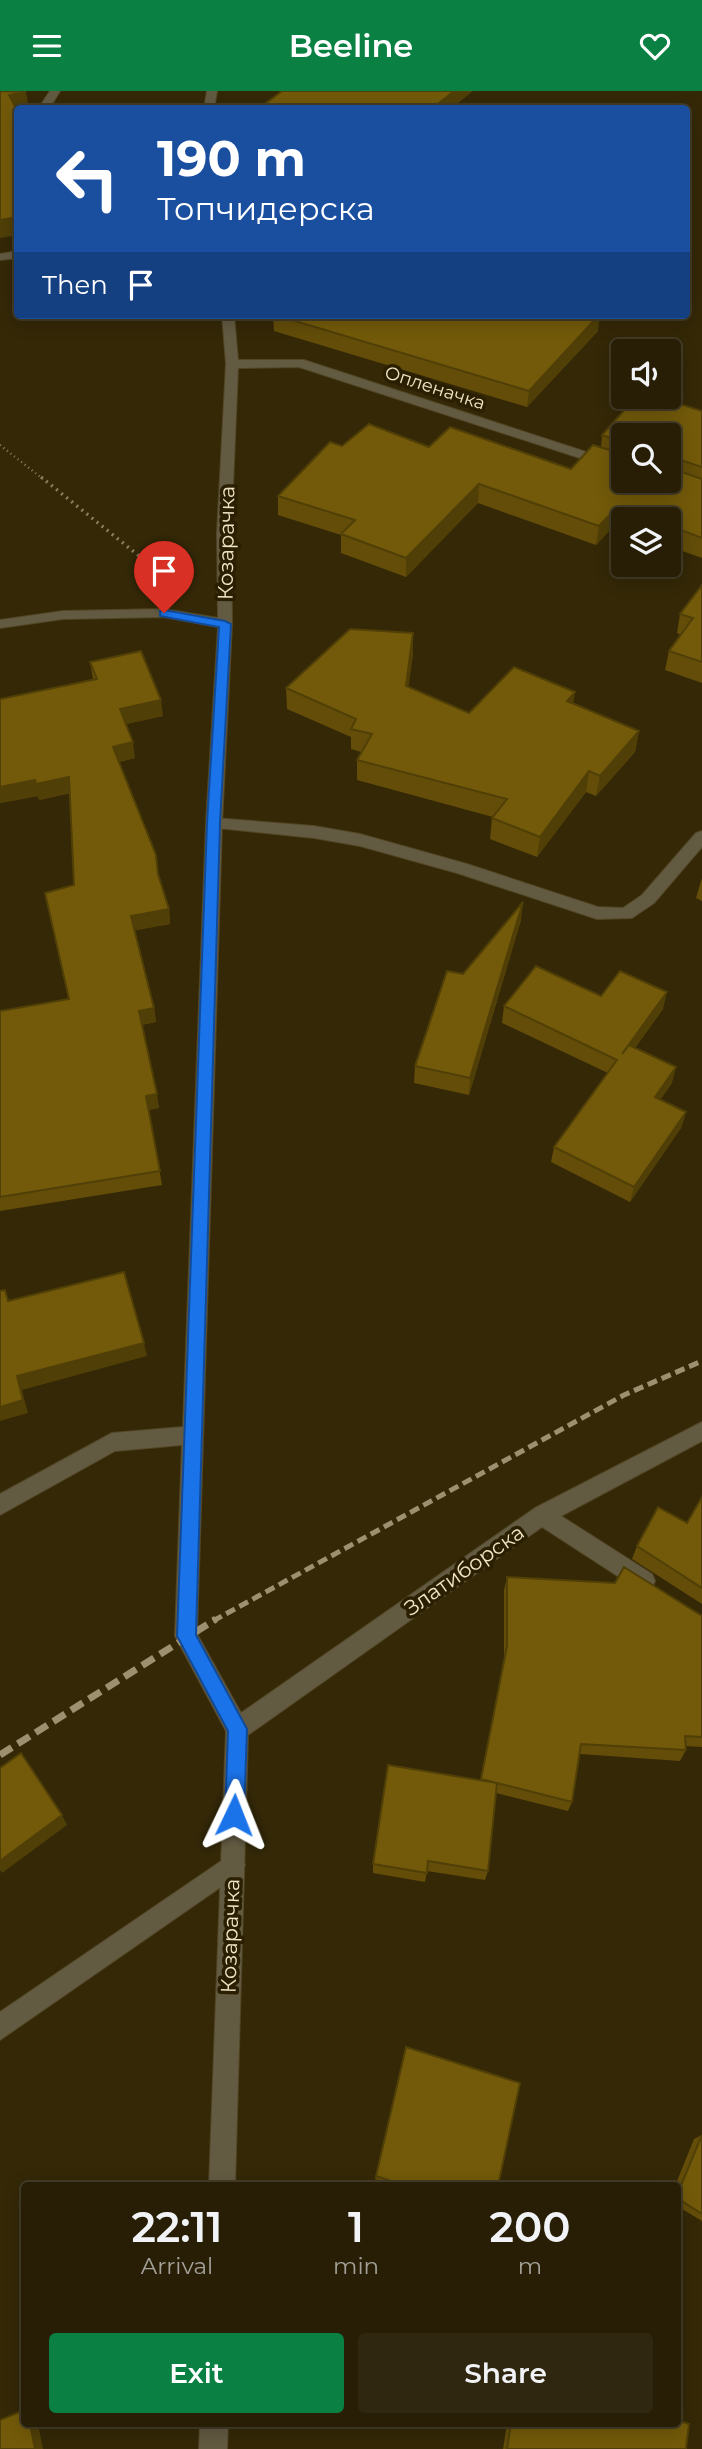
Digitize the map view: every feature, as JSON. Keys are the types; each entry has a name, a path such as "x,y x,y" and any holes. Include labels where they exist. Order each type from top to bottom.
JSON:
{"street":[{"name":"Козарачка","path":"222,2182 237,1729 186,1636 214,823 225,624 224,533 232,364 228,319"},
{"name":"Опленачка","path":"232,364 300,363 611,464"},
{"path":"0,624 63,615 164,613 225,624"},
{"path":"214,823 314,832 360,840 460,868 597,913 626,914 648,899 702,837"},
{"name":"Златиборска","path":"237,1729 542,1515 702,1431"},
{"path":"0,1505 112,1442 193,1435"},
{"path":"542,1515 656,1589"},
{"path":"0,2027 233,1865"},
{"path":"213,2449 214,2427"}],"path":[{"path":"0,445 172,582"}],"building":[{"path":"0,91 26,92 9,95 14,105 14,218 0,220"},
{"path":"282,91 454,91 437,105 263,105"},
{"path":"288,319 595,319 529,391"},
{"path":"681,404 702,411 702,467 681,460 681,423 613,423 625,409 681,409"},
{"path":"369,424 429,447 450,427 571,469 593,445 611,450 611,493 681,493 681,472 702,479 702,538 681,530 681,507 611,507 611,513 599,526 479,484 406,558 341,534 355,520 278,496 330,442 342,446"},
{"path":"611,425 611,438 602,435"},
{"path":"702,585 702,662 669,651 693,618 680,614"},
{"path":"350,629 413,633 406,686 469,713 514,667 575,692 567,701 639,731 600,776 589,771 540,837 492,818 507,799 357,760 372,734 351,729 356,719 286,688"},
{"path":"141,651 161,700 120,709 133,742 113,747 156,855 158,874 169,909 131,916 154,1008 139,1011 157,1094 146,1096 160,1171 0,1197 0,1011 69,999 45,893 74,885 69,777 36,784 35,780 0,787 0,699 97,679 90,662"},
{"path":"523,902 470,1078 415,1066 447,971 463,974"},
{"path":"536,966 601,996 620,971 667,992 622,1054 629,1045 676,1067 655,1097 686,1112 634,1187 554,1147 617,1060 504,1006"},
{"path":"124,1272 144,1343 17,1376 23,1400 0,1407 0,1291 5,1290 8,1301"},
{"path":"702,1497 702,1588 637,1546 658,1507 687,1523"},
{"path":"624,1567 702,1616 702,1737 685,1736 686,1750 581,1744 572,1802 481,1779 507,1646 507,1577 615,1583"},
{"path":"21,1753 62,1815 0,1861 0,1768"},
{"path":"388,1765 497,1783 488,1871 428,1861 427,1873 373,1864"},
{"path":"406,2047 520,2083 499,2182 394,2182 376,2176"},
{"path":"702,2135 702,2214 681,2201 681,2185"},
{"path":"21,2411 21,2427 31,2427 35,2449 0,2449 0,2420"},
{"path":"681,2421 689,2424 686,2449 507,2449 511,2427 681,2427"}],"railway":[{"path":"213,1621 624,1395 702,1361"},
{"path":"0,1755 216,1619"}],"route":[{"path":"164,613 225,624 214,823 186,1636 237,1729 234,1815"}]}
